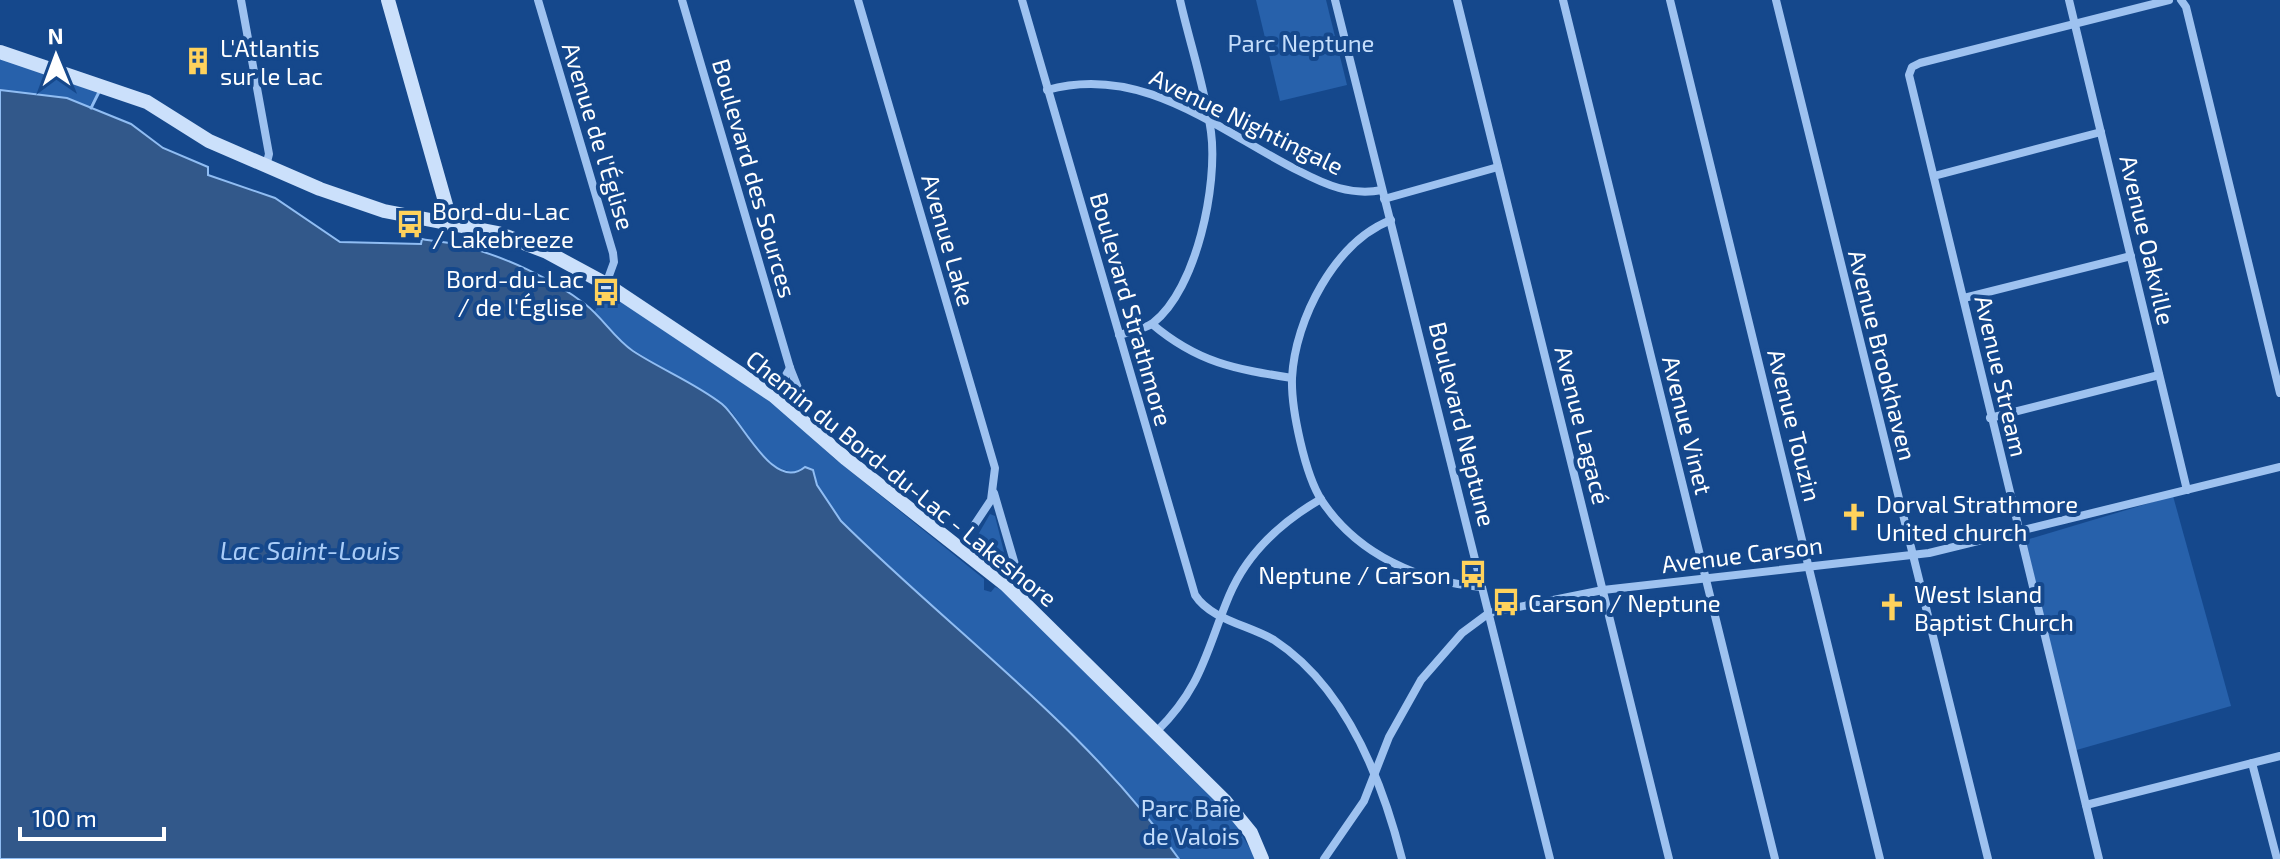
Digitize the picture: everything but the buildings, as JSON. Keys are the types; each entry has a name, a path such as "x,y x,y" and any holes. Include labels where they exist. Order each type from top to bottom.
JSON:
{"street":[{"path":"241,0 269,154 266,167"},
{"path":"388,0 446,205 445,222"},
{"name":"Avenue de l'Église","path":"538,0 613,253 614,262 606,284"},
{"name":"Boulevard des Sources","path":"682,0 790,368 804,403 799,417"},
{"name":"Avenue Lake","path":"858,0 990,449 995,474 994,493 1026,603"},
{"name":"Boulevard Strathmore","path":"1022,0 1189,580 1202,605 1268,637 1307,668 1356,736 1375,771 1402,859"},
{"path":"1119,335 1152,324 1184,279 1204,225 1210,172 1208,120 1180,0"},
{"name":"Boulevard Neptune","path":"1335,0 1550,859"},
{"name":"Avenue Lagacé","path":"1457,0 1669,859"},
{"name":"Avenue Vinet","path":"1563,0 1775,859"},
{"name":"Avenue Touzin","path":"1670,0 1880,859"},
{"name":"Avenue Brookhaven","path":"1776,0 1988,859"},
{"name":"Avenue Oakville","path":"2069,0 2187,490"},
{"path":"2075,22 2169,0"},
{"path":"2181,0 2186,7 2280,393"},
{"name":"Avenue Stream","path":"2075,22 1912,67 1909,75 2099,859"},
{"name":"Chemin du Bord-du-Lac - Lakeshore","path":"0,52 147,102 203,138 266,167 359,203 509,237 606,284 774,396 1026,603 1234,811 1251,833 1262,859"},
{"name":"Avenue Nightingale","path":"1047,90 1088,84 1135,88 1208,120 1328,186 1347,191 1383,194 1498,167"},
{"path":"1934,176 2101,132"},
{"path":"1391,220 1372,229 1341,259 1321,287 1299,342 1292,378 1298,422 1321,499 1370,551 1416,574 1452,584 1482,587"},
{"path":"1964,298 2131,256"},
{"path":"1152,324 1191,354 1225,367 1292,378"},
{"path":"774,396 790,368"},
{"path":"1990,418 2159,375"},
{"name":"Avenue Carson","path":"1489,613 1603,590 1912,555 2018,533 2280,467"},
{"path":"959,548 994,493"},
{"path":"1157,731 1198,680 1235,584 1263,542 1321,499"},
{"path":"1324,859 1359,810 1389,737 1421,680 1462,633 1489,613"},
{"path":"2086,805 2280,756"},
{"path":"2252,763 2277,859"}],"green space":[{"name":"Parc Neptune","path":"1256,0 1326,0 1347,85 1280,101"},
{"path":"0,58 98,92 89,107 67,98 0,90"},
{"name":"Parc Baie de Valois","path":"607,292 777,406 834,458 984,579 984,590 991,592 995,587 1004,591 1166,748 1232,818 1256,859 1179,859 1103,766 1061,724 841,521 817,485 815,474 805,467 797,474 776,467 763,457 731,411 619,341 594,312"},
{"path":"2173,496 2231,706 2073,751 2026,540"},
{"path":"990,514 995,516 1010,576 971,547"}],"water":[{"name":"Lac Saint-Louis","path":"0,90 67,98 131,124 163,148 208,167 208,175 275,198 340,242 421,244 422,239 459,245 511,262 572,294 633,351 722,404 770,463 781,470 793,472 805,467 813,470 817,485 841,521 1018,683 1103,766 1179,859 0,859"}],"waterway":[{"path":"91,108 99,92"}],"place":[{"name":"L'Atlantis sur le Lac","path":"198,61"},
{"name":"Bord-du-Lac / Lakebreeze","path":"410,224"},
{"name":"Bord-du-Lac / de l'Église","path":"606,292"},
{"name":"Dorval Strathmore United church","path":"1854,517"},
{"name":"Neptune / Carson","path":"1473,574"},
{"name":"Carson / Neptune","path":"1506,602"},
{"name":"West Island Baptist Church","path":"1892,607"}]}
